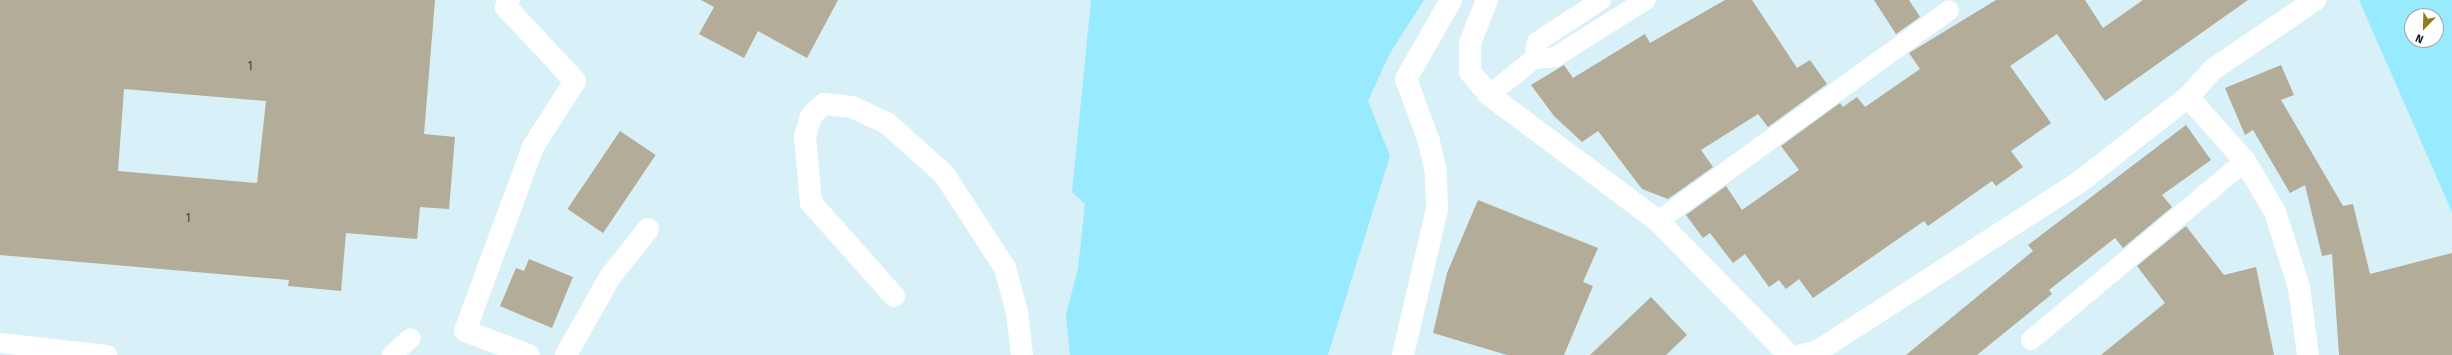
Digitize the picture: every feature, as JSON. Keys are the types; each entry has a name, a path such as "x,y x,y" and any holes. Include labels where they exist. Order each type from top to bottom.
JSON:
{"street":[{"path":"509,0 506,7 575,81 533,147 465,331 529,355"},
{"path":"1403,355 1437,209 1436,172 1429,141 1406,79 1451,0"},
{"path":"1487,0 1470,43 1470,72 1489,94 1658,221 1789,355"},
{"path":"1802,355 1818,351 2082,180 2188,96 2212,70 2315,0"},
{"path":"2188,96 2245,161 2275,212 2299,287 2308,355"},
{"path":"894,296 811,203 805,136 811,116 824,104 852,107 888,124 944,174 1005,268 1017,312 1022,355"},
{"path":"566,355 610,276 648,228"}],"lane":[{"path":"1534,59 1537,42 1601,0"},
{"path":"1489,94 1534,59 1555,57 1646,0"},
{"path":"1658,221 1949,10"},
{"path":"2031,340 2245,161"},
{"path":"392,355 411,338"},
{"path":"0,344 107,355"}],"shaded area":[{"path":"1091,0 1424,0 1390,53 1368,101 1390,156 1328,355 1070,355 1066,315 1078,268 1085,204 1072,192"},
{"path":"2359,0 2452,0 2452,212"}],"building":[{"path":"0,0 435,0 424,134 455,137 449,209 420,207 417,239 346,233 341,291 288,286 289,280 0,255","holes":["124,89 266,101 257,183 118,171"]},
{"path":"701,0 838,0 807,58 758,31 744,58 699,34 714,7"},
{"path":"1725,0 1752,0 1797,68 1810,60 1827,84 1768,127 1758,114 1701,150 1713,167 1668,199 1642,189 1598,131 1582,142 1554,116 1531,85 1564,65 1573,78 1645,34 1650,43"},
{"path":"1874,0 1909,0 1920,17 1896,34"},
{"path":"1996,0 2085,0 2103,28 2143,0 2248,0 2105,101 2057,34 2010,66 2051,123 2011,151 2023,167 1996,186 1992,181 1928,226 1924,221 1813,298 1799,279 1786,289 1779,280 1769,287 1745,254 1733,263 1710,233 1703,238 1686,215 1726,186 1742,210 1799,170 1781,146 1840,103 1843,107 1857,97 1865,107 1920,69 1909,53"},
{"path":"2281,65 2294,95 2281,100 2343,206 2353,204 2370,274 2452,253 2452,355 2339,355 2332,254 2322,256 2305,185 2290,193 2253,130 2245,135 2225,88"},
{"path":"2186,125 2211,160 2162,195 2172,207 2123,248 2115,238 2049,290 2052,294 1977,355 1906,355 2033,251 2028,245"},
{"path":"620,131 656,155 603,233 567,209"},
{"path":"1478,200 1598,248 1583,282 1593,286 1564,355 1507,355 1433,333 1447,273"},
{"path":"2186,226 2224,275 2256,267 2274,355 2101,355 2165,303 2137,266"},
{"path":"529,259 573,277 552,328 500,306 516,268 524,271"},
{"path":"1651,297 1687,335 1666,355 1590,355"}]}
